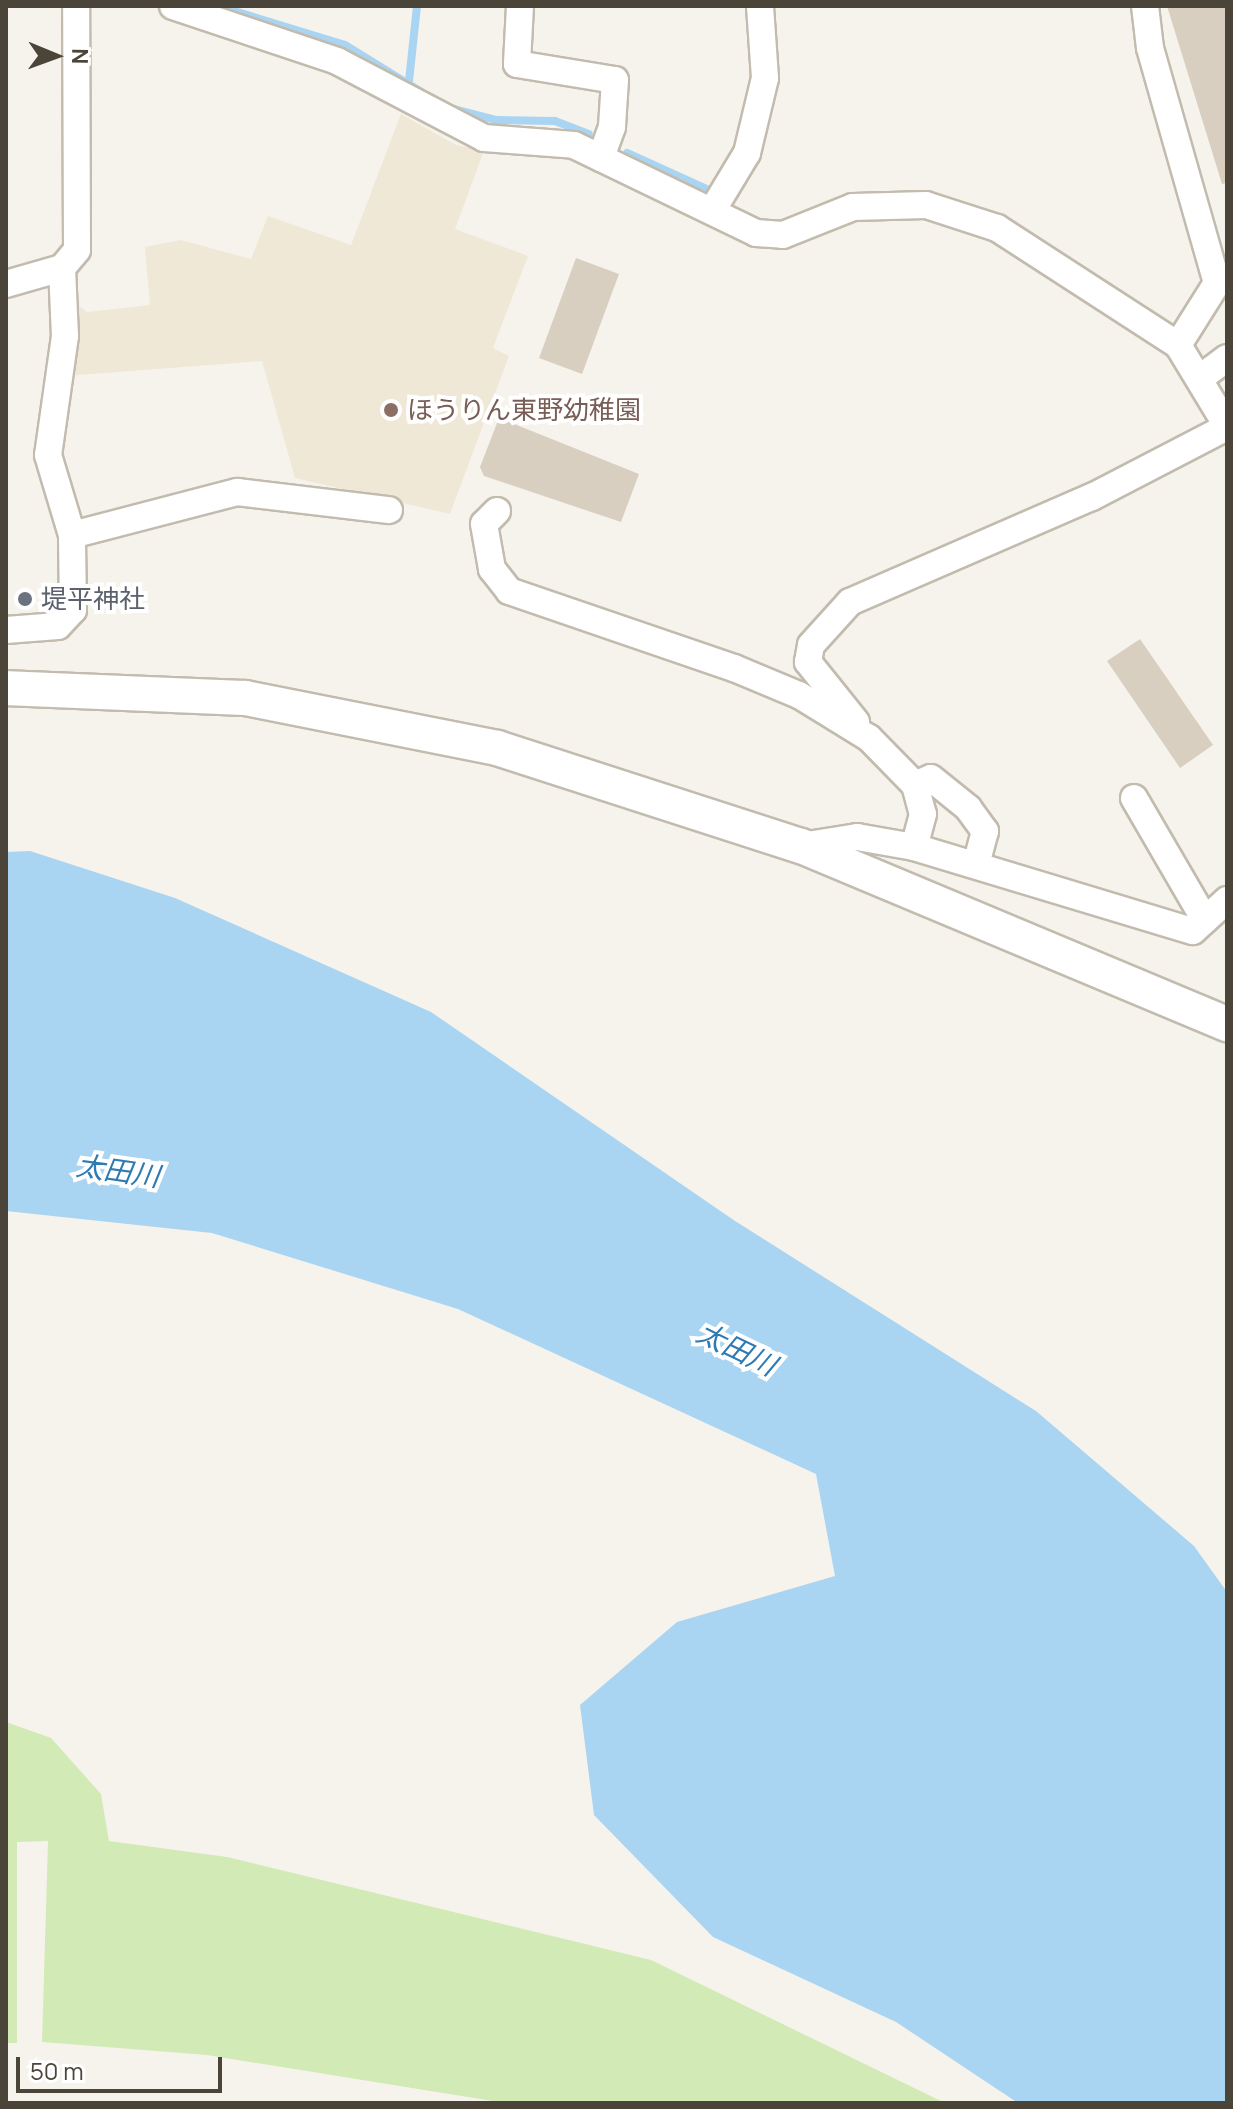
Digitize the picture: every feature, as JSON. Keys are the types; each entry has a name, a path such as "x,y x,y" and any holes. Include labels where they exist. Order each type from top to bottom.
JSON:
{"street":[{"path":"6,284 62,268 77,250 82,224 76,6"},
{"path":"173,6 337,61 484,138 540,137 601,158 756,233 783,235 853,207 926,205 997,228 1178,345 1203,376 1227,426 1092,497 850,602 811,645 808,662 869,738 915,785 923,814 914,847"},
{"path":"520,6 517,64 615,80 612,127 601,158"},
{"path":"712,211 747,153 765,78 760,6"},
{"path":"1145,6 1150,48 1217,283 1178,345"},
{"path":"6,630 58,626 73,610 72,535 48,455 65,336 62,268"},
{"path":"1203,376 1227,358"},
{"path":"72,535 237,492 389,510"},
{"path":"497,511 484,524 492,569 509,591 734,668 799,695 869,738"},
{"path":"6,688 245,698 483,745 801,846 1227,1024"},
{"path":"915,785 931,778 968,808 985,831 976,865"},
{"path":"1134,798 1205,920"},
{"path":"801,846 857,837 914,847 1193,931 1227,900"}],"shaded area":[{"path":"401,114 456,145 484,151 455,229 528,256 493,348 509,356 450,514 295,478 262,361 66,376 71,300 87,312 150,305 145,247 181,240 251,259 268,216 351,245"}],"green space":[{"path":"6,1722 51,1738 101,1794 109,1841 227,1857 651,1960 945,2103 505,2103 207,2055 42,2042 48,1841 17,1842 17,2043 6,2043"}],"water":[{"name":"太田川","path":"30,851 175,898 431,1012 735,1221 1036,1411 1194,1546 1227,1592 1227,2103 1018,2103 896,2022 713,1937 594,1815 580,1705 677,1622 835,1576 816,1474 458,1309 212,1233 6,1211 6,852"}],"building":[{"path":"1167,6 1227,6 1227,183 1222,184"},
{"path":"576,258 619,274 582,374 539,358"},
{"path":"499,418 639,474 621,522 484,476 480,467"},
{"path":"1140,639 1213,745 1180,768 1107,661"}],"waterway":[{"path":"218,6 345,45 428,96"},
{"path":"409,81 417,6"},
{"path":"454,109 496,120 555,121 589,134"},
{"path":"627,153 711,191"}],"place":[{"name":"ほうりん東野幼稚園","path":"391,410"},
{"name":"堤平神社","path":"25,599"}]}
